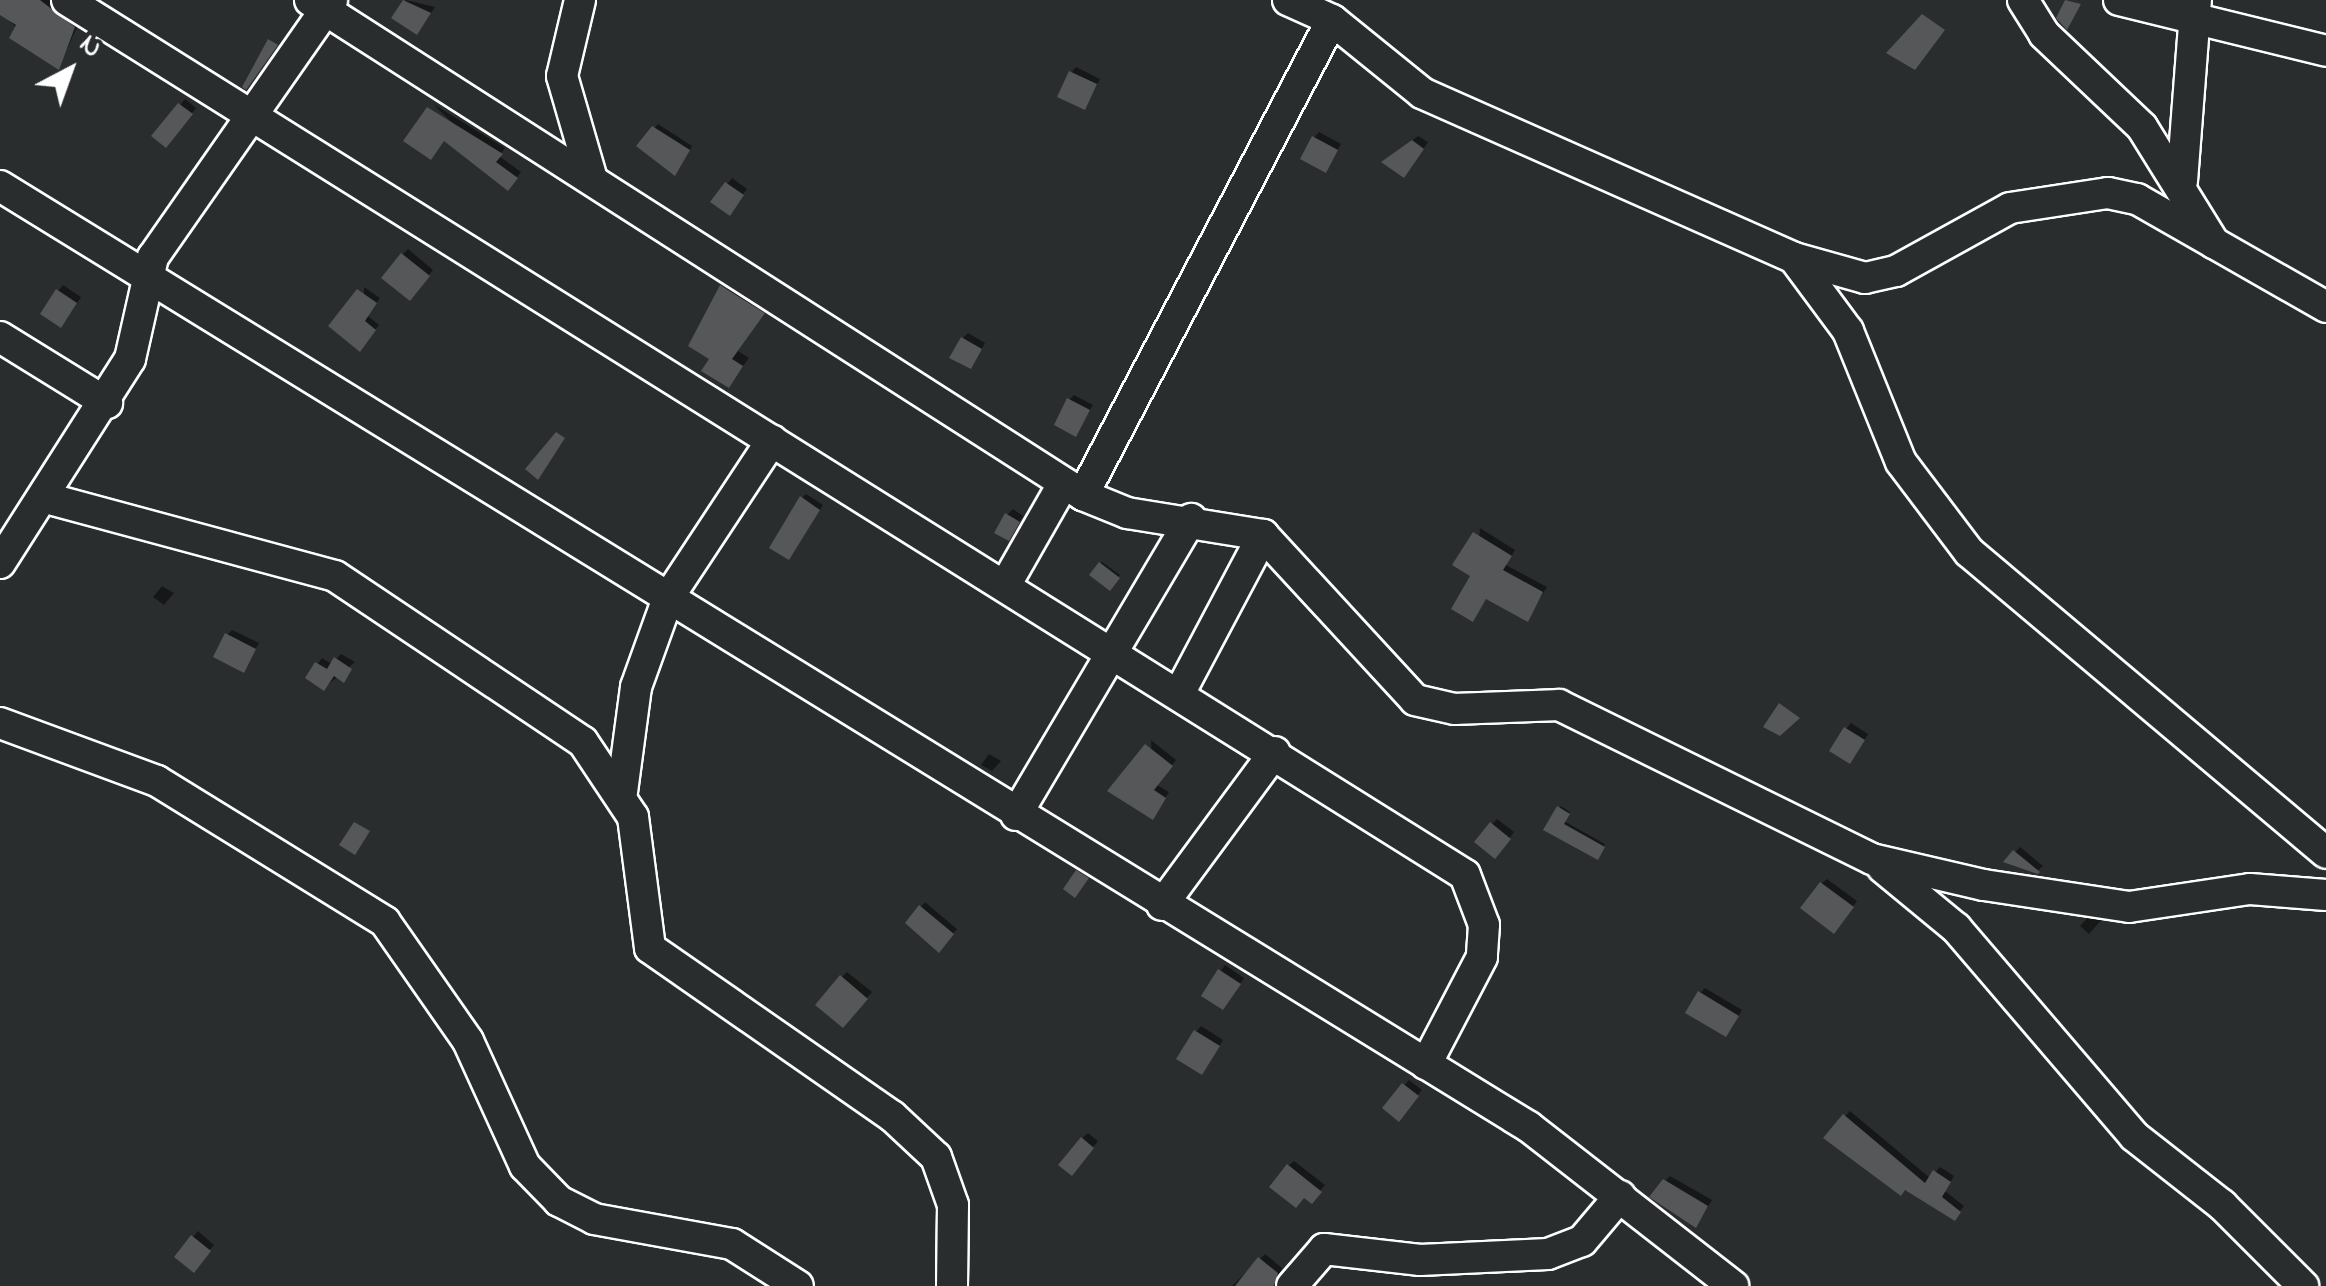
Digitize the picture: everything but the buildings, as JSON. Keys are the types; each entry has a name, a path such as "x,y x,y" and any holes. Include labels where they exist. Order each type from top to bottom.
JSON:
{"street":[{"path":"67,0 1276,752 1465,874 1478,899 1482,957 1426,1064"},
{"path":"580,0 562,76 592,176"},
{"path":"1288,0 1332,20 1422,93 1794,258 1865,278 1896,272 2010,208 2078,192 2136,199 2326,306"},
{"path":"2023,0 2044,34 2142,127 2217,248"},
{"path":"2119,0 2196,11 2326,51"},
{"path":"0,562 107,403 136,343 142,281 253,118 322,3 1073,489 1127,512 1190,518 1263,534 1415,700 1455,709 1560,705 1872,859 1956,928 2134,1136 2222,1205 2302,1286"},
{"path":"2184,194 2179,146 2196,11"},
{"path":"1006,584 1073,489 1332,20"},
{"path":"0,186 142,281 668,598 1162,906 1426,1064 1620,1196 1733,1286"},
{"path":"1794,258 1848,330 1900,462 1970,552 2326,853"},
{"path":"0,336 107,403"},
{"path":"772,440 668,598 636,687 622,792 650,948 892,1116 936,1157 953,1205 952,1286"},
{"path":"46,498 335,576 510,687 583,742 622,792"},
{"path":"1016,815 1190,518"},
{"path":"1180,692 1263,534"},
{"path":"0,723 158,781 384,922 468,1041 525,1166 560,1201 594,1218 732,1244 798,1286"},
{"path":"1162,906 1276,752"},
{"path":"1872,859 2129,907 2250,889 2326,895"},
{"path":"1292,1286 1324,1249 1420,1260 1548,1254 1582,1242 1620,1196"}]}
